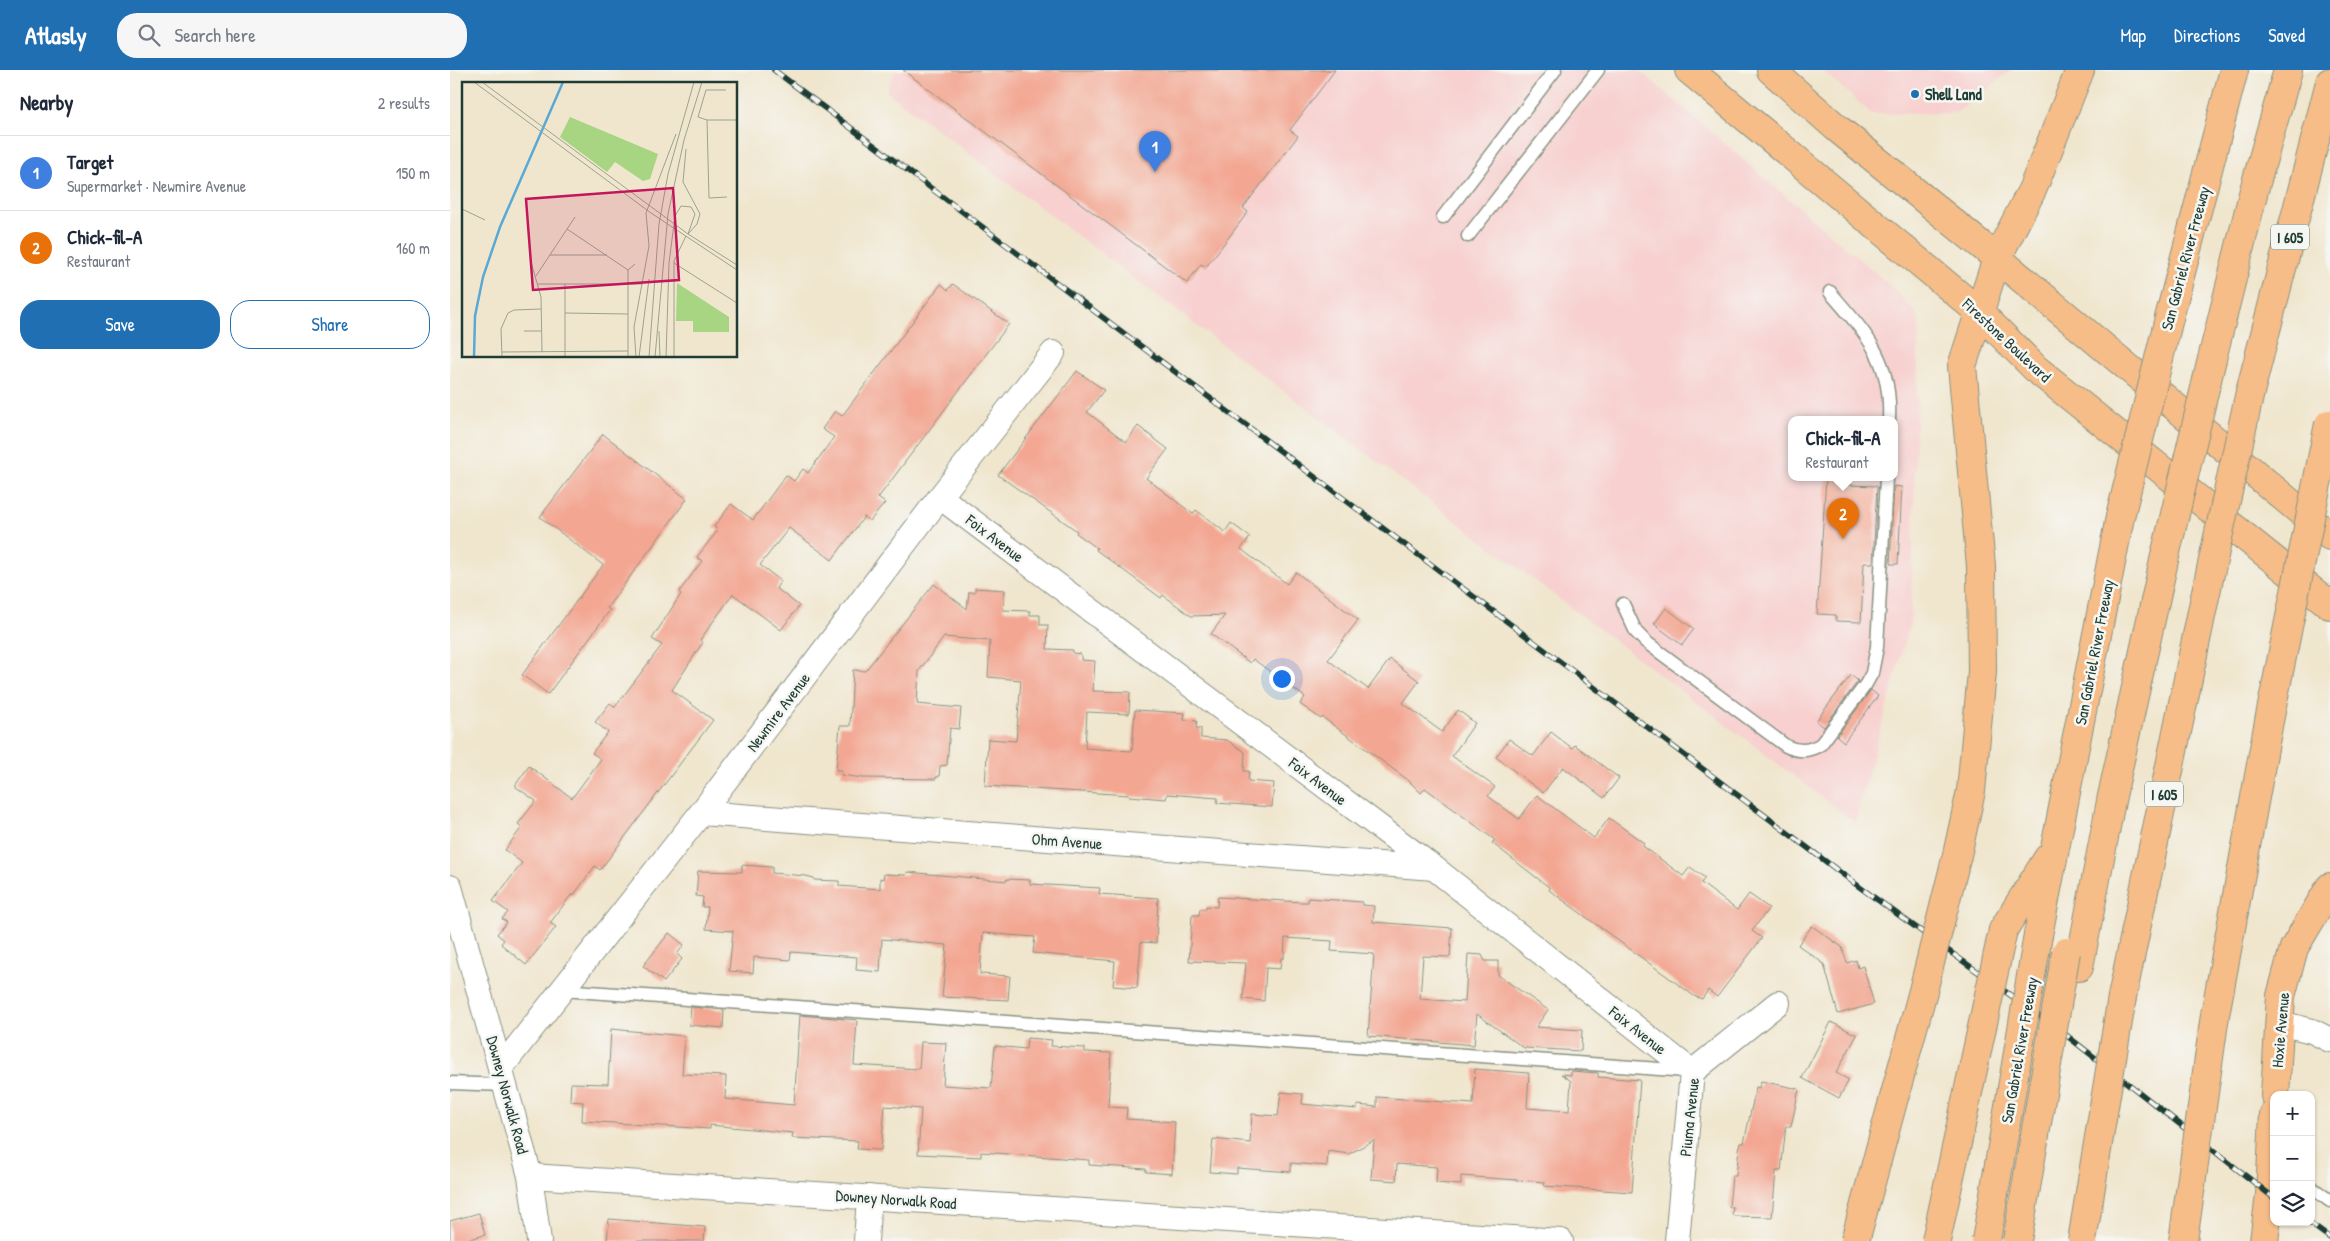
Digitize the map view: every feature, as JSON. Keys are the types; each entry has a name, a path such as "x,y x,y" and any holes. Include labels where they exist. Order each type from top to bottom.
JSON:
{"main road":[{"name":"Firestone Boulevard","path":"1689,70 1978,312 2036,369 2330,605"},
{"path":"1855,1241 1923,991 1957,856 1970,791 1982,672 1981,566 1962,366 1997,258 2033,188 2080,70"},
{"name":"San Gabriel River Freeway","path":"1986,1241 2038,935 2120,517 2169,318 2234,70"},
{"path":"2017,1241 2072,960 2158,549 2272,70"},
{"path":"2204,352 2254,190 2288,70"},
{"path":"1773,71 1838,129 1997,258 2330,536"},
{"name":"I 605","path":"2082,1241 2122,997 2206,592 2250,392 2330,82"},
{"path":"2183,1241 2214,1015 2269,721 2329,422"},
{"path":"1936,1241 2003,930 2057,844"},
{"name":"Hoxie Avenue","path":"2275,1091 2281,996 2294,948 2330,887"},
{"path":"2035,1241 2072,960"},
{"path":"2264,1241 2271,1181"}],"street":[{"name":"Newmire Avenue","path":"503,1077 562,990 701,813 940,497 1053,353"},
{"name":"Foix Avenue","path":"940,497 1434,868 1692,1072"},
{"name":"Ohm Avenue","path":"701,813 1434,868"},
{"name":"Downey Norwalk Road","path":"450,887 530,1176 1561,1241"},
{"name":"Piuma Avenue","path":"1677,1241 1692,1072 1778,1003"},
{"path":"2279,1023 2312,1031 2330,1040"},
{"path":"530,1176 540,1241"},
{"path":"866,1241 869,1197"}],"lane":[{"path":"1443,217 1556,70"},
{"path":"1468,236 1598,70"},
{"path":"1830,292 1869,338 1878,355 1889,395 1889,416"},
{"path":"1622,604 1636,632 1646,642 1786,746 1794,750 1813,750 1820,744 1866,684 1872,673 1877,647 1886,481"},
{"path":"562,990 1692,1072"},
{"path":"450,1083 503,1077"},
{"path":"2315,1190 2330,1201"}],"shaded area":[{"path":"896,70 1636,70 1645,75 1886,282 1914,310 1919,319 1911,619 1855,822 886,91"},
{"name":"Shell Land","path":"1822,70 2011,70 1956,113 1872,114"}],"building":[{"path":"903,70 1335,70 1290,130 1298,136 1243,208 1248,212 1206,267 1201,264 1187,283"},
{"path":"941,284 948,290 953,284 1009,324 878,498 885,503 870,521 864,517 832,560 789,528 760,565 781,581 776,588 799,606 781,630 733,594 700,640 703,642 672,690 713,720 600,870 595,866 573,896 571,895 550,923 556,927 526,965 501,944 504,940 497,934 507,922 502,919 508,912 493,901 522,863 505,850 522,827 518,824 536,801 516,787 516,784 529,766 572,798 601,759 592,753 608,732 595,722 610,703 615,707 662,645 652,639 681,594 679,592 702,561 697,557 718,530 714,527 731,504 753,520 786,475 794,481 803,469 808,473 834,437 822,429 835,411 842,416"},
{"path":"1077,371 1104,390 1087,412 1126,442 1138,426 1168,449 1146,478 1193,514 1196,510 1225,532 1231,523 1250,537 1241,549 1287,584 1296,572 1358,620 1328,660 1368,689 1390,659 1419,681 1403,703 1442,732 1458,710 1475,723 1452,756 1495,787 1488,796 1519,819 1537,795 1594,838 1609,818 1644,843 1643,846 1683,876 1690,867 1705,878 1701,883 1737,910 1749,894 1769,908 1752,931 1762,938 1717,997 1708,990 1702,999 1694,996 1549,890 1550,888 1492,843 1495,840 1425,788 1421,793 1408,780 1322,717 1321,719 1300,704 1305,697 1253,659 1250,663 1211,634 1225,615 1191,616 1163,595 1161,598 1096,550 1097,548 1076,533 1077,531 998,475"},
{"path":"603,434 687,499 607,608 610,610 548,694 522,675 603,565 540,517"},
{"path":"1826,481 1849,481 1848,485 1877,486 1873,563 1864,563 1861,622 1836,621 1836,615 1817,614"},
{"path":"1894,486 1902,487 1898,564 1890,564"},
{"path":"934,584 967,609 969,592 975,592 975,588 1005,590 1003,610 1030,611 1030,615 1040,615 1040,625 1048,625 1047,649 1073,650 1073,653 1081,654 1081,660 1095,661 1093,691 1130,692 1129,714 1087,712 1085,748 1132,751 1135,710 1185,713 1184,720 1197,721 1196,728 1201,728 1201,738 1227,740 1245,752 1244,771 1249,771 1248,781 1274,783 1272,807 1217,803 1218,798 1167,794 1166,799 985,786 988,739 1016,741 1021,680 988,677 990,641 944,637 919,671 917,704 961,708 959,729 950,728 947,765 940,766 939,777 936,777 936,779 863,778 841,775 842,770 836,770 840,726 850,726 853,670 865,671"},
{"path":"1666,608 1694,629 1682,645 1654,624"},
{"path":"1851,675 1858,681 1824,727 1816,721"},
{"path":"1871,690 1878,696 1844,742 1837,736"},
{"path":"1551,732 1572,748 1575,745 1619,778 1604,798 1563,767 1543,793 1496,757 1509,739 1533,756"},
{"path":"742,865 772,867 772,873 806,876 814,878 814,880 839,881 839,886 880,889 880,878 883,879 884,874 906,875 907,872 1007,881 1007,879 1030,880 1030,884 1100,888 1099,894 1158,898 1156,943 1141,942 1137,988 1113,986 1115,961 1033,953 1035,937 983,933 980,974 1010,976 1008,1000 942,997 947,945 882,939 880,972 856,970 857,957 791,952 790,960 754,957 753,973 729,971 733,931 706,929 708,907 702,907 703,897 696,896 698,871 742,872"},
{"path":"1218,897 1302,902 1308,902 1308,898 1362,902 1362,905 1374,906 1373,922 1452,928 1450,957 1423,956 1420,999 1465,1002 1468,954 1482,955 1485,961 1498,961 1498,975 1548,1010 1536,1027 1582,1030 1581,1051 1524,1048 1477,1014 1474,1045 1368,1036 1374,954 1331,951 1332,941 1285,938 1284,958 1281,958 1280,969 1266,968 1264,1001 1243,999 1246,963 1189,961 1192,915 1199,915 1200,909 1206,909 1206,906 1217,907"},
{"path":"1812,926 1842,947 1847,963 1856,960 1858,968 1863,966 1874,1004 1838,1014 1824,964 1798,945"},
{"path":"669,933 684,945 677,954 682,959 664,982 643,966"},
{"path":"691,1007 724,1010 723,1028 689,1025"},
{"path":"800,1015 857,1020 854,1065 919,1069 921,1042 946,1043 943,1085 991,1088 995,1046 1026,1049 1027,1038 1052,1040 1051,1046 1085,1048 1085,1052 1111,1053 1108,1107 1127,1108 1126,1119 1175,1122 1172,1174 1146,1172 1146,1169 1089,1165 1089,1160 981,1152 981,1157 918,1154 921,1109 885,1106 881,1150 857,1149 858,1141 792,1138 793,1133 710,1125 710,1129 582,1121 583,1102 570,1101 571,1083 608,1084 611,1029 685,1036 682,1074 726,1076 725,1099 794,1105"},
{"path":"1831,1022 1857,1035 1836,1073 1849,1080 1839,1098 1802,1078"},
{"path":"1475,1069 1529,1073 1527,1108 1569,1111 1571,1081 1561,1074 1571,1075 1571,1071 1598,1073 1598,1077 1640,1080 1632,1192 1544,1186 1545,1182 1461,1176 1461,1185 1436,1183 1437,1167 1397,1164 1396,1181 1371,1179 1374,1140 1349,1154 1328,1151 1327,1166 1291,1163 1291,1172 1237,1168 1237,1174 1210,1172 1213,1139 1250,1143 1252,1114 1278,1116 1281,1092 1303,1094 1302,1104 1357,1109 1357,1105 1377,1107 1377,1097 1473,1104"},
{"path":"1761,1081 1799,1089 1791,1127 1786,1126 1781,1171 1776,1171 1772,1217 1734,1216 1732,1215 1733,1207 1729,1207 1732,1176 1736,1176 1739,1149 1741,1143 1744,1143 1756,1087 1759,1088"},
{"path":"479,1213 485,1235 461,1241 450,1241 450,1221"},
{"path":"609,1219 705,1227 704,1241 607,1241"}],"railway":[{"path":"774,70 1861,888 2066,1035 2270,1195"},
{"path":"2314,1226 2330,1238"}],"place":[{"name":"Shell Land","path":"1915,94"},
{"name":"Target","path":"1155,172"},
{"name":"Chick-fil-A","path":"1843,539"}]}
